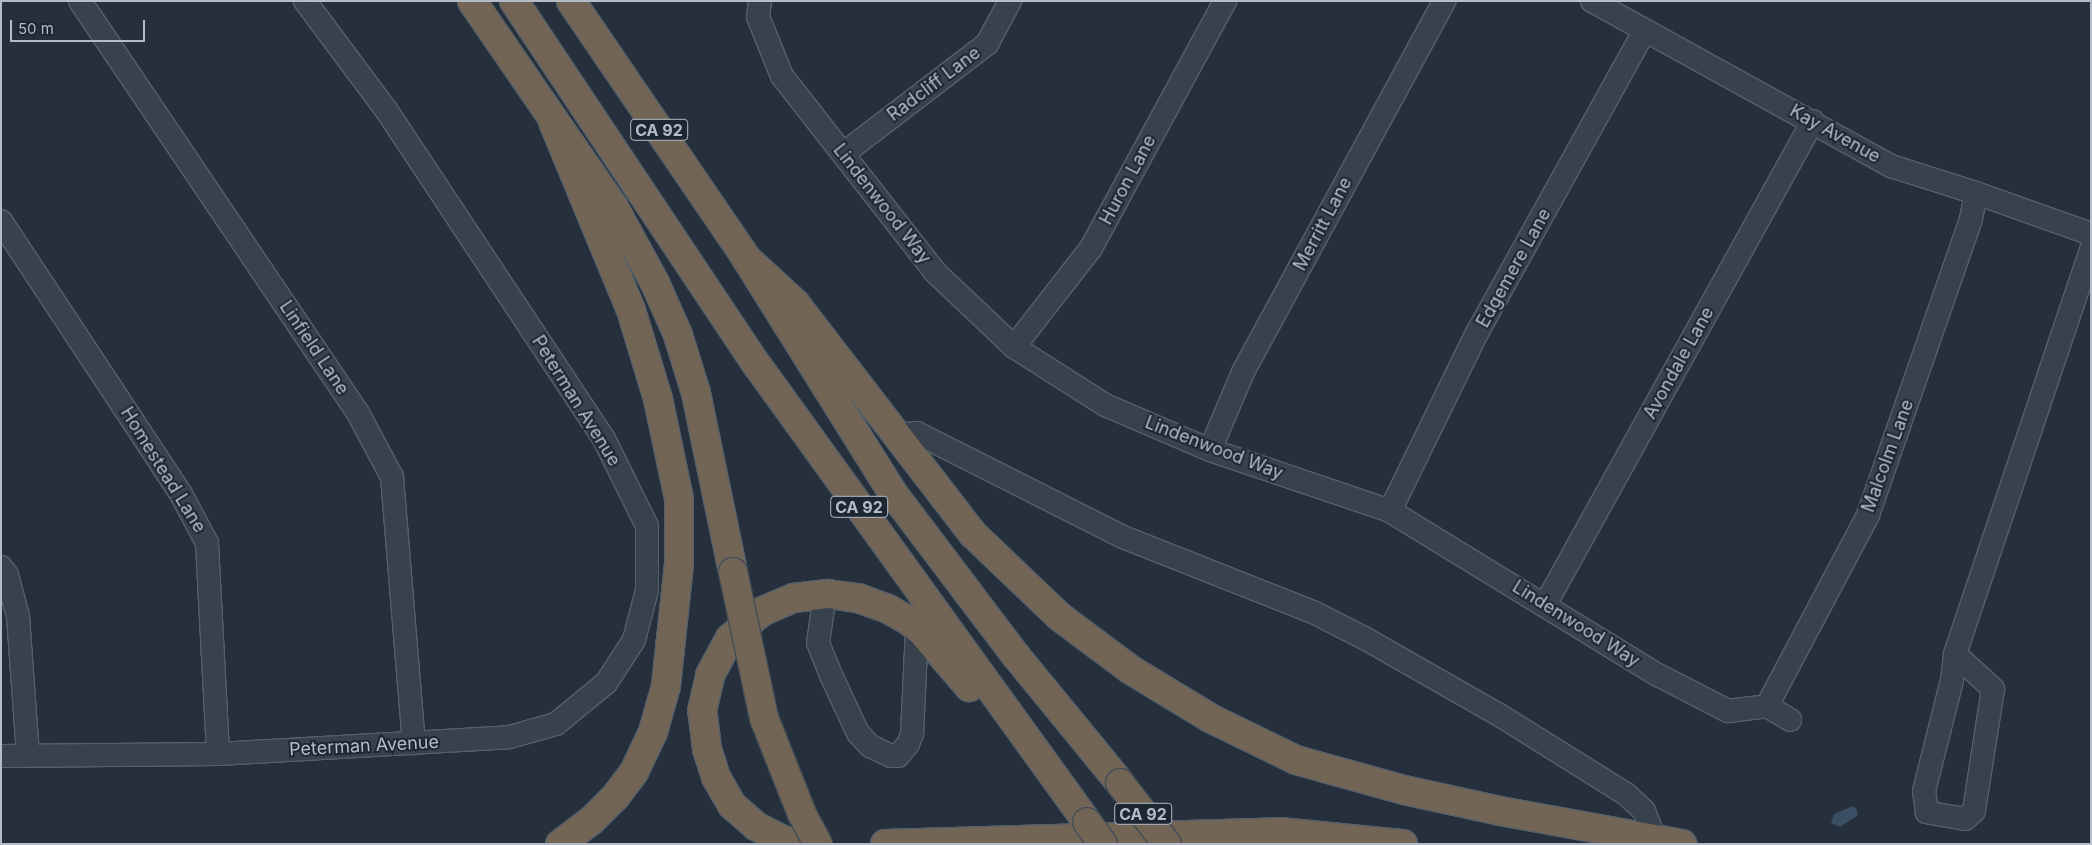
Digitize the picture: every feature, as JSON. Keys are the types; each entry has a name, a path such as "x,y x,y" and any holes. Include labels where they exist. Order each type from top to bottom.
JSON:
{"highway":[{"path":"472,1 612,206 655,283 678,335 696,393 764,718 802,814 818,844"},
{"name":"CA 92","path":"514,1 757,365 1103,844"},
{"name":"CA 92","path":"571,1 746,258 892,492 1017,657 1167,844"},
{"path":"553,122 631,310 658,399 679,499 679,564 666,686 653,732 634,772 615,797 592,820 560,844"},
{"path":"746,258 795,303 972,534 1060,617 1131,670 1212,720 1296,760 1404,790 1500,811 1682,844"},
{"path":"800,844 783,840 756,826 732,805 713,768 702,712 710,675 730,638 763,611 794,598 825,594 858,598 888,609 917,628 1086,822"},
{"path":"885,844 1280,832 1403,844"}],"street":[{"name":"Linfield Lane","path":"80,1 359,415 392,477 414,743"},
{"name":"Peterman Avenue","path":"1,756 28,754 218,754 510,737 556,724 606,683 634,640 647,590 647,526 604,440 388,111 305,1"},
{"name":"Radcliff Lane","path":"843,154 987,44 1010,1"},
{"name":"Huron Lane","path":"1014,347 1091,248 1225,1"},
{"name":"Merritt Lane","path":"1210,450 1244,370 1444,1"},
{"name":"Kay Avenue","path":"1592,1 1813,121 1891,166 1976,193 2089,234"},
{"name":"Lindenwood Way","path":"759,9 782,76 935,272 1014,347 1105,405 1210,450 1390,511 1658,675 1728,711 1767,706"},
{"name":"Edgemere Lane","path":"1390,511 1477,333 1645,30"},
{"name":"Avondale Lane","path":"1545,605 1813,121"},
{"name":"Malcolm Lane","path":"1767,706 1868,515 1971,219 1976,193"},
{"name":"Homestead Lane","path":"1,221 181,494 207,543 218,754"},
{"path":"1955,654 1993,689 1974,811 1965,819 1927,812 1924,791 1952,680 1955,654 2089,234"},
{"path":"897,435 917,433 1123,537 1315,613 1366,639 1500,716 1626,794 1644,811 1655,839"},
{"path":"1,567 6,575 18,616 28,754"},
{"path":"825,594 818,642 830,673 858,733 870,746 891,756 898,756 908,744 912,734 917,628"},
{"path":"1767,706 1790,720"}],"water":[{"path":"1853,806 1857,810 1857,816 1840,827 1831,823 1834,814"}]}
